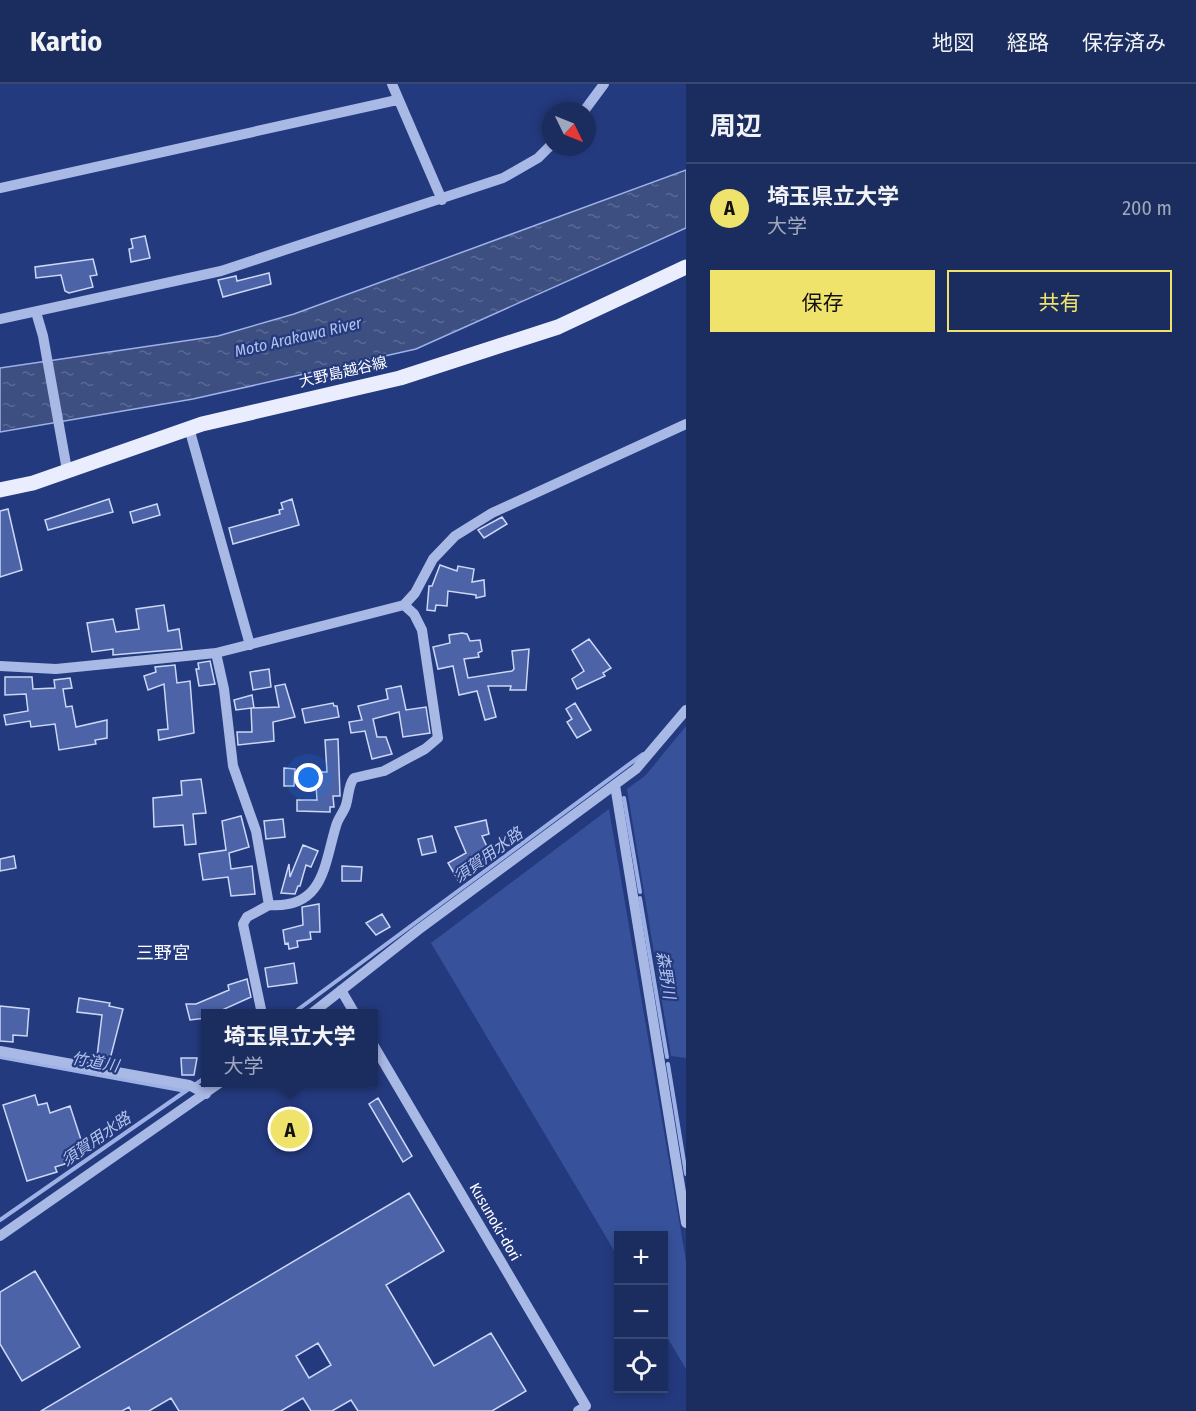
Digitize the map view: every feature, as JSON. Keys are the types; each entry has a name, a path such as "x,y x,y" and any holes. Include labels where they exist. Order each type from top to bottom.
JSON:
{"main road":[{"name":"大野島越谷線","path":"0,490 33,483 189,428 400,378 566,323 686,267"}],"street":[{"path":"392,84 442,200"},
{"path":"591,102 604,84"},
{"path":"0,188 397,100"},
{"path":"0,319 221,271 503,178 542,154"},
{"path":"36,312 43,336 67,470"},
{"path":"0,666 56,669 216,653 404,605 415,593 433,560 455,536 483,518 686,424"},
{"path":"189,428 250,645"},
{"path":"261,1009 243,924 247,917 269,905 294,904 307,896 319,881 328,861 336,824 346,805 350,783 354,778 384,771 438,738 422,630 414,614 404,605"},
{"path":"216,653 224,690 232,766 255,831 269,905"},
{"path":"317,1009 418,930 636,769 686,710"},
{"path":"615,785 686,1223"},
{"path":"341,990 352,1009"},
{"path":"0,1051 189,1085 206,1094"},
{"name":"Kusunoki-dori","path":"378,1053 586,1406 578,1411"},
{"path":"0,1236 215,1087"}],"shaded area":[{"path":"686,726 686,1058 671,1056 627,789 646,775"},
{"path":"609,809 686,1261 686,1369 668,1339 668,1231 614,1231 614,1250 431,943"}],"water":[{"name":"Moto Arakawa River","path":"686,170 686,228 416,349 193,399 0,432 0,368 218,336 294,314"}],"building":[{"path":"145,236 150,258 131,262 129,249 133,248 131,239"},
{"path":"93,259 97,275 90,276 93,287 69,293 65,291 61,275 36,278 35,267"},
{"path":"269,273 271,284 223,297 218,280 236,276 237,281"},
{"path":"109,499 113,512 48,530 45,520"},
{"path":"292,499 299,525 233,544 229,528 280,514 279,510 283,509 281,503"},
{"path":"157,504 160,515 133,523 130,512"},
{"path":"8,509 22,570 0,577 0,511"},
{"path":"502,517 507,524 484,538 478,530"},
{"path":"440,565 457,571 458,566 474,569 472,582 484,580 485,596 476,598 476,595 448,591 447,606 436,605 435,611 427,610 429,586 432,586"},
{"path":"164,605 168,631 179,629 182,649 113,655 113,649 92,652 87,623 113,619 116,632 139,629 136,609"},
{"path":"467,634 470,641 480,640 482,651 478,653 479,657 464,659 468,678 512,671 514,669 512,651 529,649 526,690 510,690 511,686 488,686 496,717 485,720 477,691 459,695 453,666 438,669 433,647 450,643 449,635"},
{"path":"589,639 611,668 603,673 605,676 577,689 572,679 584,671 572,650"},
{"path":"210,661 215,684 199,686 196,669 199,669 198,663"},
{"path":"175,665 177,683 190,681 194,733 159,740 158,730 168,729 164,684 148,690 144,676 156,672 155,667"},
{"path":"269,669 271,687 253,690 250,672"},
{"path":"5,677 32,677 33,689 55,688 54,680 70,678 72,688 63,689 66,707 72,706 76,727 107,720 107,738 95,740 96,744 59,750 55,724 31,727 30,721 6,725 4,715 28,711 26,694 5,695"},
{"path":"285,684 295,717 273,722 274,741 238,745 237,732 252,732 251,708 236,710 234,700 252,695 254,708 279,707 275,686"},
{"path":"401,686 406,710 426,707 430,733 403,737 399,712 373,719 377,737 386,737 392,754 372,759 365,731 351,733 349,722 362,720 358,706 388,699 386,689"},
{"path":"333,703 337,706 339,717 305,723 302,709"},
{"path":"575,703 591,730 577,738 567,722 572,719 566,709"},
{"path":"338,739 340,796 333,796 334,807 330,807 330,812 297,811 297,800 317,800 316,785 320,784 320,772 327,772 325,740"},
{"path":"284,768 295,769 294,786 284,786"},
{"path":"201,779 206,813 193,814 196,844 185,845 183,825 154,827 153,798 182,795 181,781"},
{"path":"241,816 249,847 229,853 231,869 252,866 255,894 231,896 228,877 203,880 199,854 226,850 222,821"},
{"path":"283,819 285,837 266,839 264,821"},
{"path":"486,820 489,834 482,836 488,849 481,857 486,863 458,880 448,863 466,853 455,827"},
{"path":"432,836 436,852 422,855 418,839"},
{"path":"303,845 318,851 311,867 306,865 300,886 295,894 281,893 289,864 290,877"},
{"path":"14,856 16,868 0,871 0,859"},
{"path":"342,866 362,867 361,881 342,881"},
{"path":"319,904 320,932 310,932 311,939 297,941 298,947 289,949 288,943 285,944 283,930 303,925 302,907"},
{"path":"382,914 390,927 376,935 366,923"},
{"path":"294,963 297,983 268,987 265,968"},
{"path":"247,979 251,997 224,1009 201,1009 201,1019 190,1020 186,1004 196,1004 229,990 228,985"},
{"path":"79,998 110,1003 109,1006 123,1009 109,1063 100,1061 101,1057 97,1057 102,1015 77,1012"},
{"path":"0,1006 29,1009 27,1036 13,1035 13,1042 0,1041"},
{"path":"181,1058 197,1058 194,1075 182,1075"},
{"path":"35,1095 38,1105 47,1103 50,1113 70,1106 85,1152 64,1159 65,1164 55,1167 57,1172 27,1181 3,1105"},
{"path":"378,1098 412,1156 403,1162 369,1104"},
{"path":"409,1193 444,1251 386,1285 434,1366 491,1333 526,1391 492,1411 358,1411 351,1400 332,1411 311,1411 303,1398 281,1411 179,1411 171,1398 149,1411 131,1411 129,1407 122,1411 41,1411","holes":["318,1343 331,1365 309,1378 296,1356"]},
{"path":"35,1271 80,1347 22,1381 0,1344 0,1292"}],"waterway":[{"name":"須賀用水路","path":"299,1009 643,754"},
{"name":"森野川","path":"624,798 640,892"},
{"name":"森野川","path":"640,898 667,1057"},
{"name":"竹道川","path":"0,1057 186,1091"},
{"name":"森野川","path":"668,1064 686,1174"},
{"name":"須賀用水路","path":"0,1220 201,1080"}],"place":[{"name":"埼玉県立大学","path":"290,1129"}],"district":[{"name":"三野宮","path":"163,953"}]}
